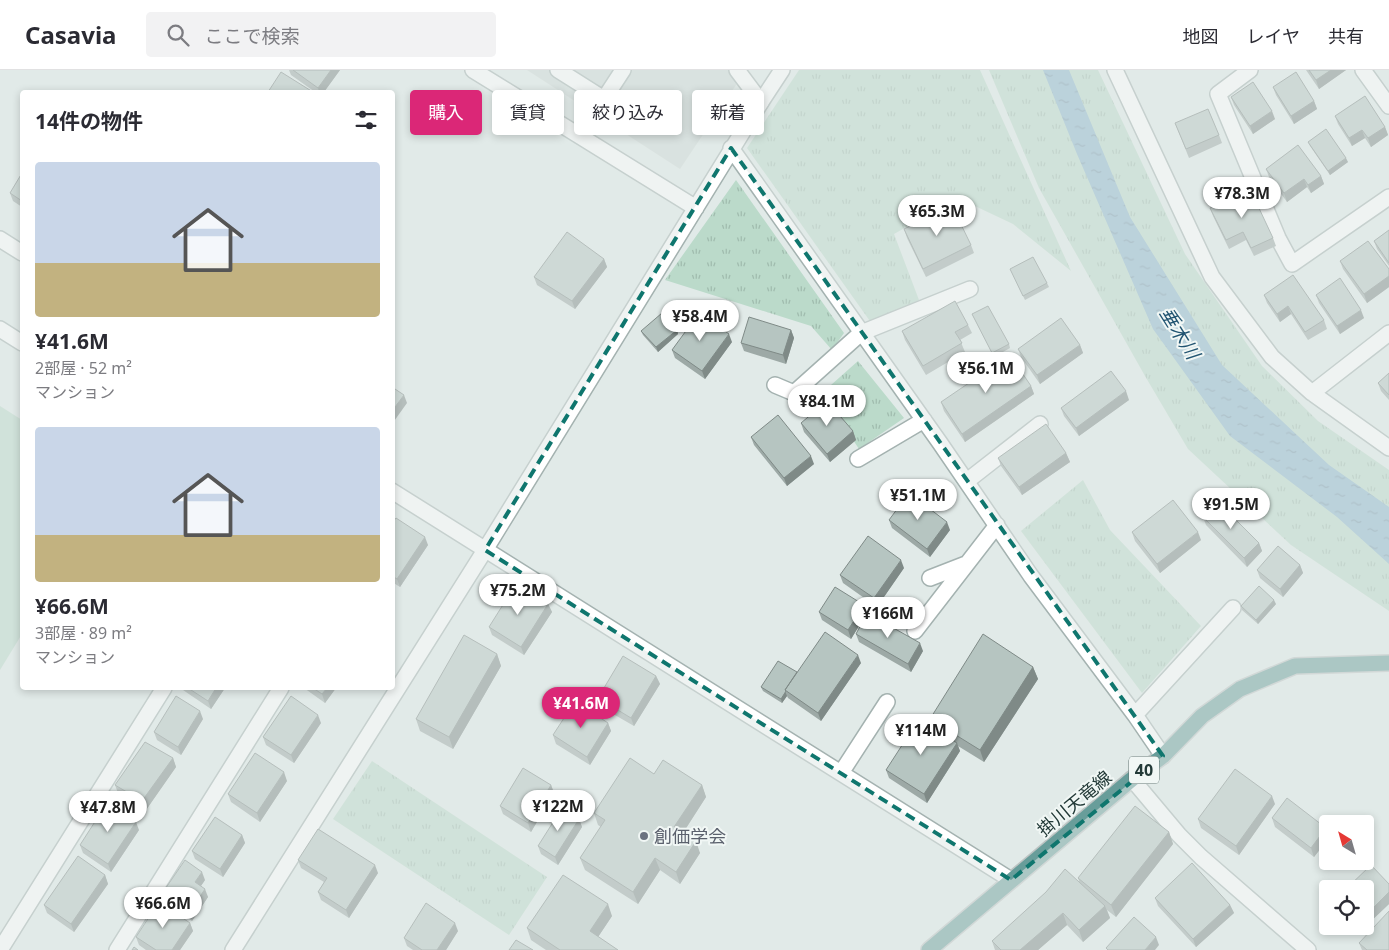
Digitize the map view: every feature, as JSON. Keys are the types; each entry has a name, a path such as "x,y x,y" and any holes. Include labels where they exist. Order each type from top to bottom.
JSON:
{"main road":[{"name":"掛川天竜線","path":"929,950 1132,779 1163,756 1202,716 1240,689 1295,666 1389,663"}],"street":[{"path":"473,70 696,208"},
{"path":"558,70 604,99 623,70"},
{"path":"737,70 752,90"},
{"path":"764,97 782,70"},
{"path":"1115,70 1212,277 1272,356 1312,393 1389,448"},
{"path":"1250,70 1218,94 1278,238 1292,264 1389,197"},
{"path":"1364,70 1389,106"},
{"path":"233,950 485,550 739,135"},
{"path":"731,148 967,481 1031,576 1135,715 1163,756"},
{"path":"0,239 20,252"},
{"path":"776,385 794,393 861,333 970,289"},
{"path":"0,329 20,342"},
{"path":"1312,393 1389,333"},
{"path":"858,459 924,420"},
{"path":"967,481 1040,424"},
{"path":"395,498 485,550 1011,880"},
{"path":"915,631 997,525"},
{"path":"930,578 967,563"},
{"path":"1135,715 1232,608"},
{"path":"0,950 163,690"},
{"path":"117,950 279,690"},
{"path":"841,773 887,702"},
{"path":"1132,779 1179,835 1201,857 1308,950"}],"highlighted area":[{"path":"731,148 1163,756 1011,880 485,550"}],"shaded area":[{"path":"527,70 746,70 733,90 692,90 692,135 703,135 680,169 627,135 682,135 682,90 574,90 574,100 564,94 564,90 558,90"}],"green space":[{"path":"799,70 980,70 1071,271 1013,224 958,198 894,234 919,300 872,324 747,148 756,135 764,135 764,122"},
{"path":"989,70 1098,70 1185,254 1262,366 1318,421 1389,470 1389,611 1291,545 1188,449 1039,188"},
{"path":"736,180 844,333 832,350 811,326 665,280"},
{"path":"858,361 904,418 859,449 822,393"},
{"path":"0,406 20,419 20,637 0,670"},
{"path":"1083,480 1110,530 1201,626 1142,693 1021,531"},
{"path":"372,761 547,877 509,935 333,819"}],"water":[{"name":"垂木川","path":"1043,70 1069,70 1130,217 1222,365 1329,465 1389,507 1389,564 1337,517 1230,436 1153,329 1077,154"}],"building":[{"path":"293,70 331,70 318,88"},
{"path":"1309,70 1331,70 1316,80"},
{"path":"281,72 310,90 269,90"},
{"path":"1296,72 1314,101 1291,116 1273,87"},
{"path":"1253,82 1272,111 1250,126 1231,97"},
{"path":"1365,96 1385,127 1368,138 1362,130 1349,138 1335,116"},
{"path":"1208,109 1219,135 1186,149 1175,123"},
{"path":"1326,129 1346,158 1328,171 1308,142"},
{"path":"1298,145 1321,176 1308,185 1304,179 1284,193 1266,169"},
{"path":"20,176 20,200 10,193"},
{"path":"1250,189 1273,238 1251,248 1243,232 1226,240 1210,208"},
{"path":"952,206 971,245 923,269 904,229"},
{"path":"1389,230 1389,263 1374,241"},
{"path":"567,232 604,259 572,301 534,277"},
{"path":"1368,241 1389,269 1389,276 1364,294 1340,261"},
{"path":"1033,257 1047,283 1023,296 1010,269"},
{"path":"1293,275 1324,320 1305,332 1288,306 1277,314 1264,295"},
{"path":"1340,278 1361,310 1337,326 1316,295"},
{"path":"955,301 968,325 955,332 962,343 923,366 902,331"},
{"path":"988,306 1009,344 992,353 972,314"},
{"path":"662,313 677,330 656,347 641,331"},
{"path":"699,313 729,334 702,371 672,350"},
{"path":"749,317 791,330 783,355 741,343"},
{"path":"1061,318 1080,345 1037,375 1018,349"},
{"path":"1010,355 1031,386 962,434 941,402"},
{"path":"1111,371 1126,391 1076,428 1061,408"},
{"path":"1389,373 1389,395 1378,383"},
{"path":"395,389 404,395 395,407"},
{"path":"827,401 853,431 827,454 801,423"},
{"path":"778,415 811,456 784,478 751,437"},
{"path":"1046,424 1066,453 1019,487 998,458"},
{"path":"909,493 947,522 927,549 889,520"},
{"path":"1173,500 1198,532 1157,564 1132,532"},
{"path":"1218,502 1259,543 1244,558 1203,517"},
{"path":"396,518 425,537 397,579 395,578"},
{"path":"868,536 901,560 874,598 840,575"},
{"path":"1278,546 1300,565 1280,589 1257,570"},
{"path":"516,584 548,604 521,647 489,627"},
{"path":"1259,586 1274,600 1256,620 1241,606"},
{"path":"835,587 864,605 848,630 819,612"},
{"path":"867,613 920,643 908,664 856,634"},
{"path":"825,632 858,655 818,713 785,690"},
{"path":"983,634 1033,667 980,750 930,719"},
{"path":"464,635 497,654 449,737 416,719"},
{"path":"623,656 656,676 631,718 598,698"},
{"path":"778,661 797,672 781,699 761,687"},
{"path":"191,690 215,690 208,701"},
{"path":"316,690 325,690 322,694"},
{"path":"176,696 200,711 178,747 154,732"},
{"path":"291,696 318,715 291,755 263,737"},
{"path":"575,701 608,723 587,757 553,735"},
{"path":"919,719 957,743 924,794 886,770"},
{"path":"145,742 173,758 142,801 115,785"},
{"path":"255,753 284,772 257,813 228,794"},
{"name":"創価学会","path":"630,758 654,774 663,760 702,785 674,827 696,841 676,872 655,858 633,892 580,858 605,820 594,813"},
{"path":"523,768 551,785 528,823 500,806"},
{"path":"1235,769 1272,796 1236,846 1198,819"},
{"path":"1287,798 1319,823 1319,837 1311,848 1272,818"},
{"path":"107,803 136,822 108,864 80,845"},
{"path":"1135,806 1169,832 1111,905 1078,878"},
{"path":"562,808 579,819 555,857 538,846"},
{"path":"215,817 242,835 220,869 192,851"},
{"path":"318,829 375,865 346,910 318,892 327,878 298,860"},
{"path":"78,856 105,875 71,924 44,905"},
{"path":"185,860 202,872 195,882 205,889 189,913 161,895"},
{"path":"1192,863 1230,905 1193,939 1155,898"},
{"path":"1374,868 1389,884 1389,892 1374,907 1374,880 1355,880 1366,870 1374,870"},
{"path":"1065,869 1105,906 1079,930 1063,913 1020,950 1001,950 992,941 1046,892"},
{"path":"563,875 608,904 590,931 618,950 560,950 527,928"},
{"path":"159,902 190,923 172,950 156,950 136,937"},
{"path":"426,903 455,923 437,950 422,950 404,938"},
{"path":"1389,911 1389,950 1367,950 1359,943 1366,935 1374,935 1374,927"},
{"path":"1134,917 1156,937 1145,950 1108,950 1106,948"},
{"path":"516,940 533,950 509,950"}],"place":[{"name":"創価学会","path":"644,836"}]}
